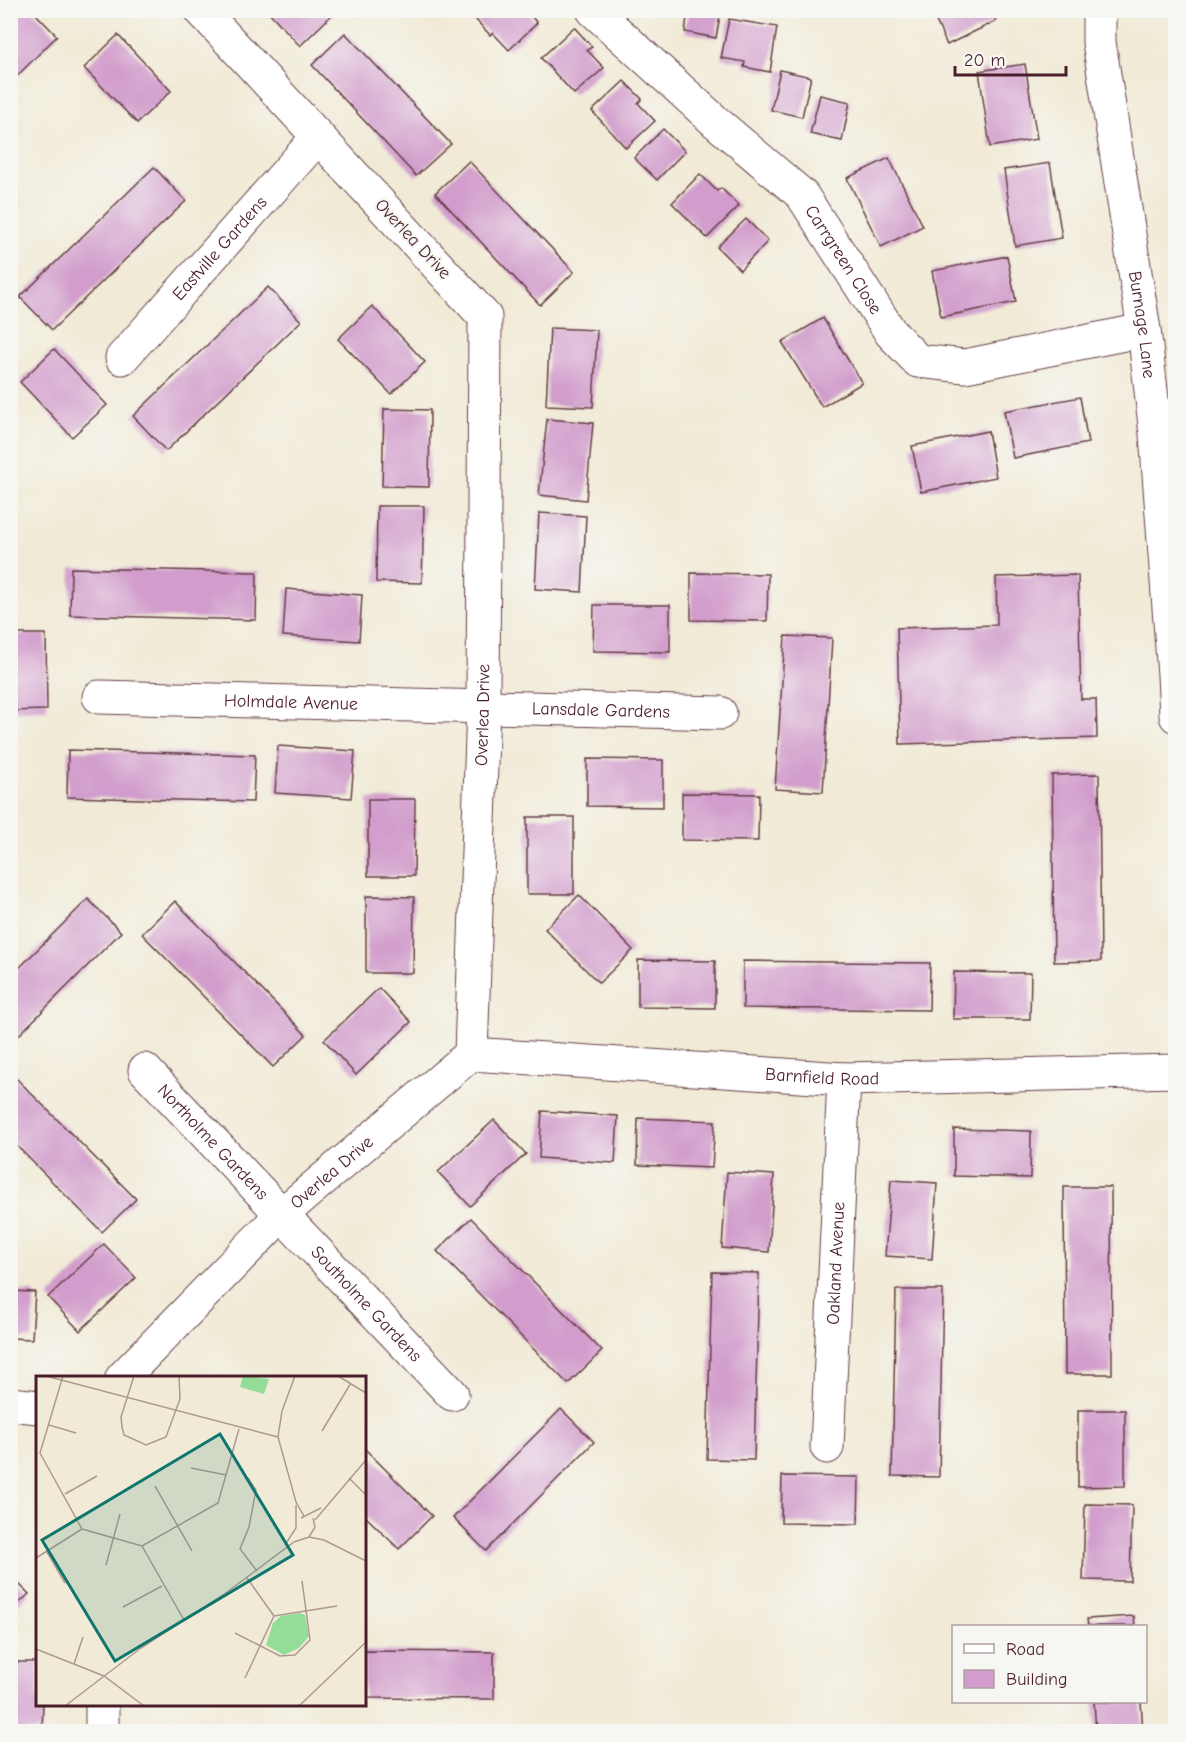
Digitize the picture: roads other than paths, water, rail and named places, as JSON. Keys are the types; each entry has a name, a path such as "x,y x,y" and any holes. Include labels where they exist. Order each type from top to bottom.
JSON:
{"street":[{"name":"Overlea Drive","path":"123,1376 282,1215 471,1054 483,707 486,317 201,10"},
{"name":"Carrgreen Close","path":"593,10 717,123 802,195 891,333 918,361 965,366 1144,330"},
{"name":"Burnage Lane","path":"1083,10 1099,42"},
{"name":"Burnage Lane","path":"1100,10 1099,42 1144,330 1166,433 1176,716"},
{"name":"Eastville Gardens","path":"122,358 318,138"},
{"name":"Holmdale Avenue","path":"99,697 483,707"},
{"name":"Lansdale Gardens","path":"483,707 720,713"},
{"name":"Barnfield Road","path":"471,1054 844,1079 1176,1071"},
{"name":"Northolme Gardens","path":"146,1070 282,1215"},
{"name":"Oakland Avenue","path":"827,1447 844,1079"},
{"name":"Southolme Gardens","path":"282,1215 452,1394"},
{"path":"10,1404 36,1407"},
{"path":"102,1706 102,1731"}]}
